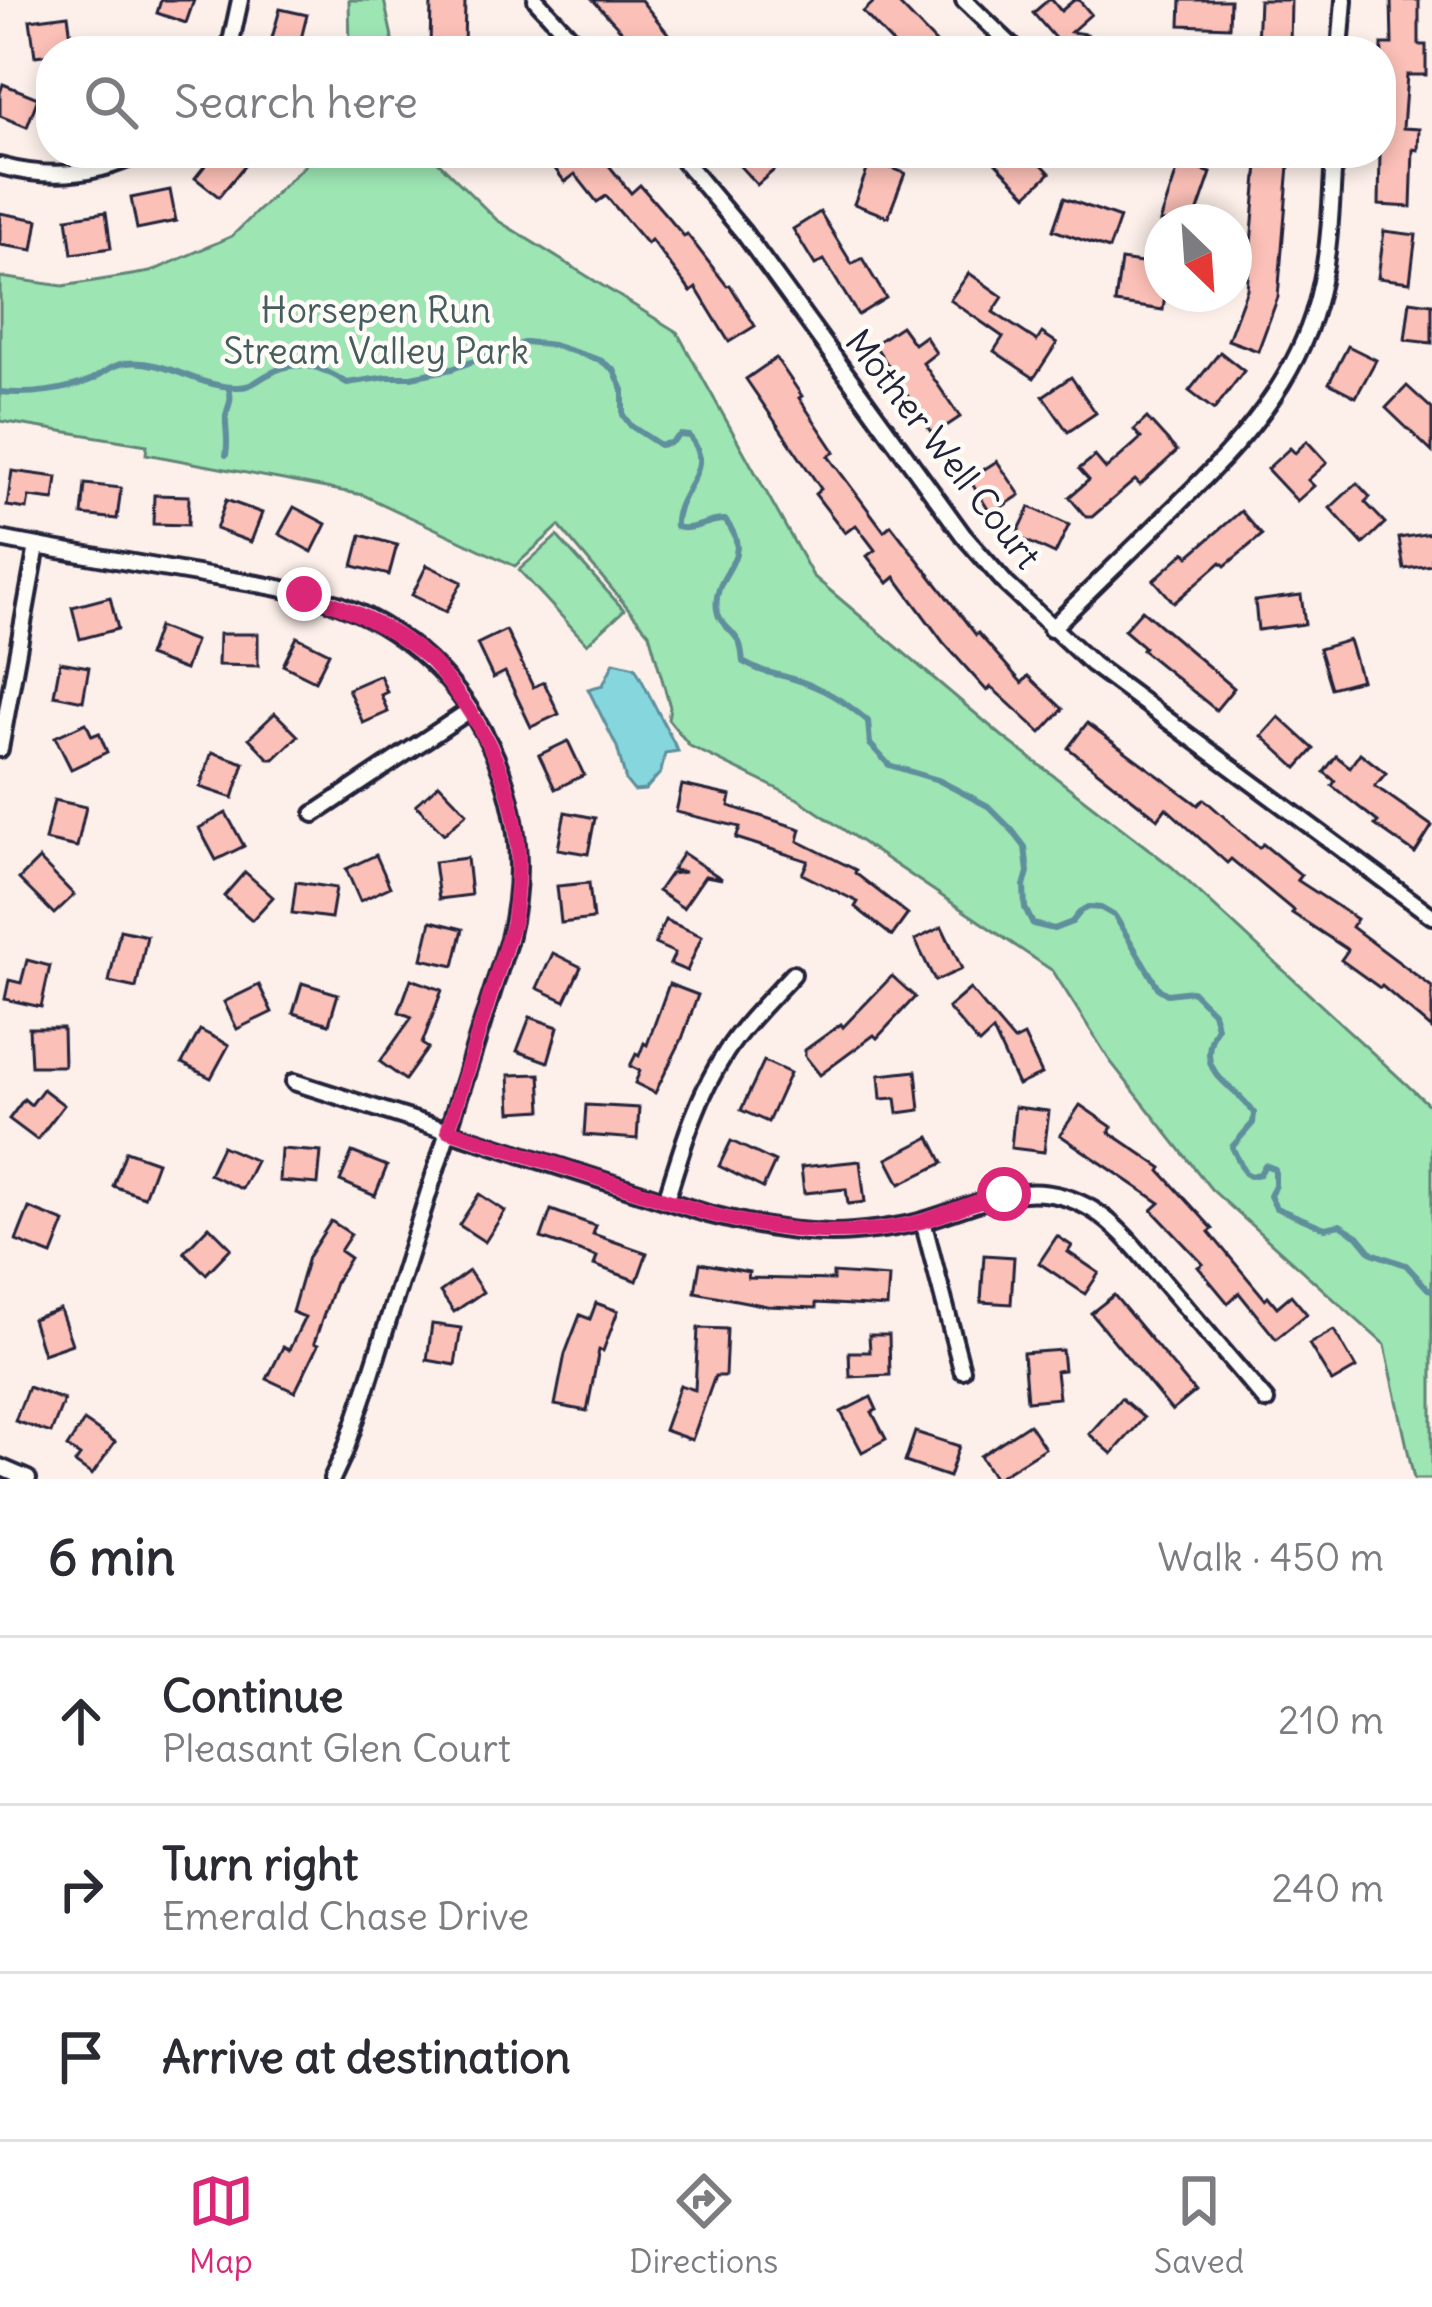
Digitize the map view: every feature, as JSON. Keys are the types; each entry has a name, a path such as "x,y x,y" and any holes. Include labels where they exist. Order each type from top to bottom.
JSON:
{"street":[{"path":"232,36 240,0"},
{"path":"536,0 569,36"},
{"path":"964,0 1001,36"},
{"path":"1341,36 1344,0"},
{"path":"0,166 47,175 102,168"},
{"name":"Mother Well Court","path":"689,168 743,232 962,535 1006,585 1092,664 1432,916"},
{"path":"1051,629 1236,447 1281,387 1300,351 1323,278 1333,168"},
{"path":"0,539 265,586 362,615 431,660 470,710 504,779 518,846 518,888 509,939 362,1402 332,1479"},
{"path":"0,749 37,546"},
{"path":"314,814 470,710"},
{"path":"666,1200 706,1086 728,1049 793,974"},
{"path":"294,1082 740,1222 847,1233 923,1221 1004,1194 1054,1194 1078,1202 1117,1228 1266,1401"},
{"path":"923,1221 962,1370"},
{"path":"0,1467 28,1479"}],"green space":[{"path":"349,0 384,0 392,36 350,36"},
{"name":"Horsepen Run Stream Valley Park","path":"302,168 444,168 497,220 677,332 813,576 1002,736 1172,867 1432,1108 1432,1479 1414,1479 1385,1345 1211,1189 1110,1061 1053,971 798,799 690,746 668,719 670,707 649,633 559,526 515,566 363,495 146,454 147,445 0,421 0,277 63,286 150,272 232,236"},
{"path":"557,536 624,610 587,644 519,570"}],"water":[{"path":"614,662 635,667 678,751 665,753 661,772 645,790 634,791 626,781 617,747 588,689 603,685"}],"building":[{"path":"161,0 194,0 186,23 157,13"},
{"path":"431,0 465,0 464,36 430,36"},
{"path":"593,0 641,0 670,36 626,36"},
{"path":"876,0 895,0 930,36 886,36 863,12"},
{"path":"1048,0 1061,11 1079,0 1091,14 1071,32 1084,36 1053,36 1033,13"},
{"path":"1181,0 1230,0 1229,27 1180,25"},
{"path":"1259,0 1291,0 1290,36 1257,36"},
{"path":"1391,0 1419,0 1419,45 1426,45 1426,75 1407,75 1403,128 1419,129 1418,150 1413,149 1411,207 1379,205 1380,168 1396,168 1396,36 1392,36"},
{"path":"280,9 307,15 302,36 273,36"},
{"path":"68,15 71,36 36,36 35,56 30,20"},
{"path":"3,84 36,97 27,127 0,116"},
{"path":"203,168 243,168 219,197 195,178"},
{"path":"554,168 611,168 631,193 640,185 730,285 755,326 729,342 696,288 691,292 651,240 647,244 606,196 597,202 575,174 565,182"},
{"path":"742,168 776,168 757,185"},
{"path":"868,168 905,173 888,217 854,204"},
{"path":"1001,168 1045,168 1050,173 1027,195"},
{"path":"1178,168 1211,173 1200,204 1166,204"},
{"path":"1258,168 1289,168 1278,297 1258,351 1228,340 1238,312 1252,312"},
{"path":"170,190 176,221 137,229 131,198"},
{"path":"1064,198 1120,218 1109,249 1053,230"},
{"path":"106,212 111,248 72,254 67,218"},
{"path":"820,212 852,264 862,258 886,298 858,315 824,260 815,265 793,229"},
{"path":"0,213 38,220 33,250 0,245"},
{"path":"1384,231 1416,235 1410,282 1378,278"},
{"path":"1121,260 1144,263 1144,307 1115,303"},
{"path":"969,273 1003,297 993,312 1037,341 1042,333 1057,343 1034,378 994,351 1003,337 950,300"},
{"path":"1410,301 1432,304 1432,343 1405,340"},
{"path":"901,326 914,344 925,336 936,353 923,363 960,417 933,435 874,344"},
{"path":"1348,346 1376,360 1356,397 1329,383"},
{"path":"1220,352 1244,371 1214,410 1189,391"},
{"path":"776,358 835,452 828,456 884,531 891,525 976,635 1022,683 1028,676 1063,709 1041,733 991,687 987,691 895,577 888,583 867,556 875,550 856,525 845,533 815,494 821,489 746,379"},
{"path":"1071,377 1096,413 1068,432 1043,396"},
{"path":"1407,386 1432,409 1432,452 1386,408"},
{"path":"1147,418 1177,451 1140,485 1135,480 1092,517 1086,517 1069,497 1089,480 1079,469 1095,456 1106,469 1141,438 1134,430"},
{"path":"1307,441 1327,463 1308,480 1314,486 1297,501 1267,469 1290,448 1295,453"},
{"path":"997,461 1020,495 991,514 969,479"},
{"path":"12,471 57,477 54,500 29,497 27,509 7,506"},
{"path":"1357,483 1370,497 1365,502 1385,523 1363,544 1330,508"},
{"path":"85,484 121,488 117,519 82,515"},
{"path":"154,495 189,496 188,525 153,524"},
{"path":"226,500 262,513 251,542 216,529"},
{"path":"294,507 326,524 312,552 279,534"},
{"path":"1030,507 1069,525 1055,554 1016,536"},
{"path":"1241,511 1262,535 1225,566 1221,562 1174,603 1154,580"},
{"path":"1432,533 1432,565 1404,569 1399,538"},
{"path":"361,535 397,545 389,575 353,566"},
{"path":"427,565 462,582 446,612 412,595"},
{"path":"1301,595 1305,624 1258,630 1255,601"},
{"path":"110,597 118,629 80,639 72,607"},
{"path":"1142,610 1234,688 1216,710 1124,630"},
{"path":"158,627 195,641 185,670 148,656"},
{"path":"506,630 533,687 544,682 559,714 531,727 505,672 493,678 477,644"},
{"path":"219,634 258,634 258,666 218,665"},
{"path":"297,637 329,653 315,681 283,665"},
{"path":"1349,640 1361,680 1331,688 1319,649"},
{"path":"60,662 89,667 83,701 54,695"},
{"path":"380,675 388,712 363,723 348,689"},
{"path":"275,713 298,736 269,759 249,738"},
{"path":"1279,717 1314,749 1297,768 1262,736"},
{"path":"86,723 92,736 99,733 107,752 71,769 55,737"},
{"path":"1087,723 1198,805 1204,799 1259,848 1263,844 1301,875 1297,880 1357,919 1352,927 1432,987 1432,1029 1382,986 1341,960 1348,950 1292,913 1231,859 1227,863 1166,808 1158,819 1068,748"},
{"path":"568,741 584,775 555,789 539,755"},
{"path":"212,752 244,763 233,798 200,787"},
{"path":"1360,753 1386,773 1375,786 1432,826 1415,853 1375,825 1378,822 1332,786 1335,781 1324,772 1336,756 1350,767"},
{"path":"439,784 467,813 444,834 416,805"},
{"path":"682,785 731,796 729,806 801,829 798,841 856,870 908,914 892,936 855,907 858,902 802,874 808,861 736,838 740,827 676,812"},
{"path":"54,800 86,807 77,847 45,840"},
{"path":"565,812 595,818 588,854 558,849"},
{"path":"226,813 244,846 216,860 199,828"},
{"path":"683,853 722,879 705,876 683,908 658,891 670,874 685,872 672,870"},
{"path":"376,855 390,887 360,901 346,869"},
{"path":"467,858 471,895 439,899 434,862"},
{"path":"39,859 74,895 54,914 19,879"},
{"path":"245,872 273,897 252,920 224,896"},
{"path":"296,882 336,888 331,918 292,913"},
{"path":"589,883 593,919 561,923 557,886"},
{"path":"665,920 702,936 687,971 670,964 675,953 655,944"},
{"path":"431,921 463,929 454,966 422,959"},
{"path":"942,927 962,969 935,981 915,940"},
{"path":"120,930 147,936 136,988 109,982"},
{"path":"553,953 581,967 565,1001 537,988"},
{"path":"27,960 50,966 41,1007 5,999 9,980 21,983"},
{"path":"892,976 915,997 877,1038 874,1035 820,1075 805,1050 841,1024 843,1027"},
{"path":"411,979 442,990 422,1044 428,1048 405,1080 380,1062 412,1017 399,1012"},
{"path":"302,983 338,994 329,1024 293,1013"},
{"path":"669,984 698,995 655,1093 635,1083 640,1071 630,1066 647,1045"},
{"path":"259,985 272,1012 237,1029 224,1002"},
{"path":"970,989 1014,1041 1024,1036 1042,1074 1018,1085 993,1031 979,1044 948,1008"},
{"path":"530,1017 558,1027 548,1062 517,1051"},
{"path":"29,1028 63,1028 64,1066 31,1066"},
{"path":"200,1030 229,1045 211,1078 182,1063"},
{"path":"764,1061 790,1073 768,1122 741,1110"},
{"path":"916,1071 920,1110 898,1113 896,1098 881,1099 879,1075"},
{"path":"540,1074 542,1110 511,1112 509,1075"},
{"path":"43,1089 64,1105 37,1140 9,1119 24,1099 31,1105"},
{"path":"586,1105 639,1108 637,1139 584,1135"},
{"path":"1080,1105 1112,1127 1109,1132 1162,1168 1265,1299 1268,1296 1277,1307 1291,1295 1307,1314 1276,1339 1239,1293 1228,1303 1198,1267 1203,1264 1152,1210 1160,1203 1060,1135"},
{"path":"1015,1107 1049,1111 1044,1152 1011,1148"},
{"path":"930,1137 943,1163 900,1184 887,1159"},
{"path":"731,1141 775,1162 763,1188 719,1166"},
{"path":"222,1146 256,1161 242,1189 209,1174"},
{"path":"281,1149 321,1152 318,1184 279,1181"},
{"path":"126,1151 157,1162 144,1197 113,1186"},
{"path":"352,1152 387,1166 375,1196 340,1181"},
{"path":"860,1161 865,1202 848,1204 846,1189 804,1193 801,1167"},
{"path":"479,1194 505,1211 485,1242 459,1225"},
{"path":"29,1208 65,1222 52,1255 16,1241"},
{"path":"551,1210 596,1226 593,1234 647,1253 637,1281 594,1265 597,1257 541,1238"},
{"path":"331,1221 351,1234 340,1251 350,1258 336,1280 314,1343 318,1345 295,1392 267,1379 283,1347 289,1350 305,1317 292,1312 308,1257"},
{"path":"209,1226 231,1248 206,1274 184,1252"},
{"path":"1057,1236 1072,1246 1068,1252 1099,1273 1085,1294 1039,1263"},
{"path":"984,1255 1014,1257 1011,1304 981,1302"},
{"path":"700,1263 749,1272 748,1278 833,1280 833,1273 889,1277 887,1307 767,1306 695,1292"},
{"path":"469,1271 483,1292 454,1312 440,1292"},
{"path":"1114,1295 1195,1392 1172,1411 1091,1313"},
{"path":"596,1303 618,1311 603,1351 599,1350 587,1411 555,1405 565,1354 580,1315 590,1319"},
{"path":"60,1309 72,1344 43,1354 32,1319"},
{"path":"432,1324 461,1328 455,1365 427,1360"},
{"path":"698,1328 727,1329 725,1376 715,1376 692,1440 664,1430 680,1385 695,1390"},
{"path":"1334,1330 1356,1368 1332,1382 1309,1344"},
{"path":"869,1335 889,1335 890,1375 850,1377 849,1352 870,1352"},
{"path":"1062,1350 1064,1370 1056,1371 1059,1398 1027,1401 1023,1353"},
{"path":"28,1387 64,1400 51,1433 15,1421"},
{"path":"871,1397 877,1410 872,1412 886,1439 862,1452 841,1412"},
{"path":"1121,1398 1144,1418 1112,1454 1089,1434"},
{"path":"84,1421 115,1442 92,1475 75,1463 80,1456 67,1447"},
{"path":"1029,1424 1045,1448 995,1479 980,1456"},
{"path":"915,1432 959,1446 949,1477 905,1462"}],"waterway":[{"path":"0,392 71,387 126,363 155,365 208,383 241,387 300,365 319,368 347,383 411,377 452,369 526,342 600,360 614,370 623,390 623,415 631,426 660,445 680,435 689,436 697,448 697,470 681,503 676,527 725,520 734,534 735,556 720,586 717,610 739,642 743,662 832,695 868,721 870,744 889,765 938,780 988,806 1025,847 1025,908 1033,924 1054,929 1072,922 1089,907 1115,916 1159,989 1167,994 1192,991 1213,1012 1217,1027 1210,1043 1212,1066 1254,1113 1253,1123 1232,1147 1245,1173 1260,1174 1265,1165 1275,1169 1270,1196 1276,1208 1325,1228 1340,1225 1372,1253 1406,1265 1432,1290"},
{"path":"226,455 229,389"}],"route":[{"path":"304,594 362,615 431,660 489,742 513,812 518,888 513,923 448,1130 709,1214 812,1232 847,1233 923,1221 1004,1194"}]}
